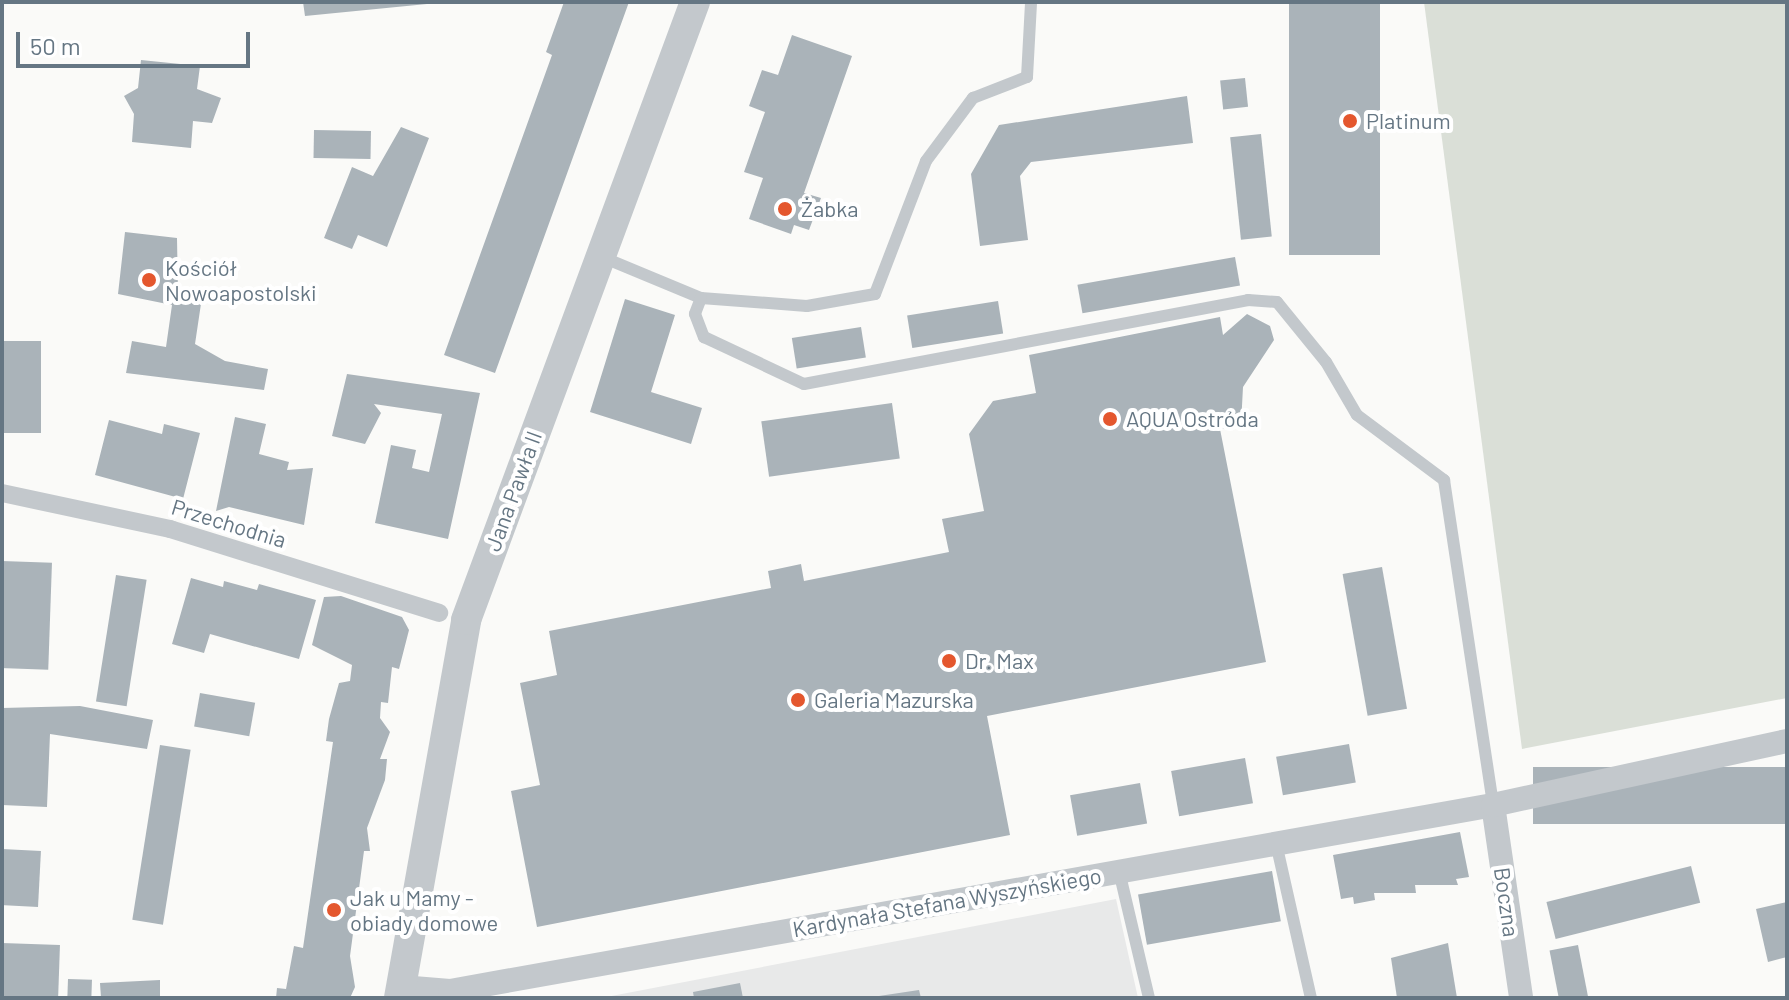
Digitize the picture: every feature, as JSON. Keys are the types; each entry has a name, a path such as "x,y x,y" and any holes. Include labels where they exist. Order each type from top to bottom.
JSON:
{"street":[{"name":"Jana Pawła II","path":"400,992 466,620 598,256 695,2"},
{"name":"Przechodnia","path":"2,493 170,529 439,613"},
{"name":"Kardynała Stefana Wyszyńskiego","path":"400,992 450,991 1493,805 1787,741"},
{"name":"Boczna","path":"1493,805 1521,998"}],"lane":[{"path":"598,256 701,298 807,306 875,294 926,161 973,98 1027,77 1031,2"},
{"path":"701,298 695,314 704,337 804,384 946,361 1248,300 1277,302 1326,362 1357,415 1444,480 1493,805"},
{"path":"1276,843 1311,998"},
{"path":"1119,871 1149,998"}],"shaded area":[{"path":"1424,2 1787,2 1787,698 1522,749"},
{"path":"1116,899 1138,998 601,998"}],"building":[{"path":"303,2 427,2 427,4 305,16"},
{"path":"564,2 629,2 495,373 444,355 552,55 546,52"},
{"name":"Platinum","path":"1289,2 1380,2 1380,255 1289,255"},
{"path":"792,35 852,56 804,193 821,198 809,230 794,225 791,234 749,219 763,178 744,172 765,112 749,106 762,70 778,75"},
{"path":"141,60 200,66 197,89 221,98 212,123 193,121 191,148 132,142 134,114 124,96 138,88"},
{"path":"1245,78 1248,107 1223,109 1220,81"},
{"path":"1187,96 1193,143 1031,162 1020,176 1028,240 980,246 971,174 999,125"},
{"path":"401,127 429,138 387,247 358,235 352,249 324,238 352,167 373,176"},
{"path":"314,130 371,131 371,159 314,158"},
{"path":"1261,134 1272,236 1241,240 1230,137"},
{"path":"125,232 177,238 178,294 202,297 195,344 225,361 268,369 264,390 126,373 132,341 166,347 172,305 118,294"},
{"path":"1235,257 1240,286 1082,313 1077,285"},
{"path":"625,299 675,315 651,392 702,408 691,444 590,412"},
{"path":"998,301 1003,334 912,348 907,315"},
{"name":"Galeria Mazurska","path":"1247,314 1270,326 1274,340 1243,387 1241,425 1220,429 1266,662 987,716 1010,835 537,927 511,791 540,785 520,683 557,675 549,631 771,588 768,571 801,564 804,581 949,552 942,519 984,511 969,434 993,401 1036,393 1029,355 1220,317 1223,335"},
{"path":"861,327 866,358 797,369 792,338"},
{"path":"2,341 41,341 41,433 2,433"},
{"path":"347,374 480,393 448,539 375,523 391,445 416,450 412,468 429,472 442,414 374,404 381,413 365,444 332,436"},
{"path":"892,403 900,458 769,477 761,421"},
{"path":"235,417 266,424 259,454 289,462 287,470 313,468 304,525 229,507 216,511"},
{"path":"109,420 162,434 164,424 200,433 183,499 95,475"},
{"path":"2,561 52,563 48,670 2,668"},
{"path":"1382,567 1407,709 1368,716 1343,574"},
{"path":"116,575 147,580 127,706 96,701"},
{"path":"191,578 223,587 224,581 257,590 259,584 316,600 299,659 210,634 204,653 172,644"},
{"path":"341,596 402,617 409,630 399,669 392,667 388,703 381,702 380,718 390,732 380,759 387,759 385,780 367,828 370,851 364,851 350,956 355,987 350,998 276,998 277,988 286,989 294,946 303,948 333,742 326,741 329,719 339,683 350,681 352,665 312,645 324,597"},
{"path":"200,693 255,703 249,736 194,726"},
{"path":"80,706 153,720 147,749 50,734 47,807 2,805 2,708"},
{"path":"1349,744 1356,782 1283,795 1276,757"},
{"path":"160,745 191,750 163,925 132,920"},
{"path":"1245,758 1253,803 1179,816 1171,771"},
{"path":"1533,767 1787,767 1787,824 1533,824"},
{"path":"1140,783 1147,823 1077,836 1070,795"},
{"path":"1460,832 1469,877 1456,879 1458,885 1415,885 1416,893 1374,893 1375,900 1354,904 1353,897 1341,899 1333,855"},
{"path":"2,849 41,851 38,907 2,905"},
{"path":"1691,866 1700,903 1556,939 1546,902"},
{"path":"1272,871 1281,921 1147,945 1138,895"},
{"path":"1787,902 1787,957 1768,962 1756,909"},
{"path":"2,943 60,945 58,998 2,998"},
{"path":"1448,943 1457,998 1397,998 1391,958"},
{"path":"1578,945 1588,998 1559,998 1550,951"},
{"path":"68,979 92,980 91,998 67,998"},
{"path":"160,980 160,998 101,998 100,983"},
{"path":"740,983 743,998 694,998 693,992"},
{"path":"919,990 921,998 879,998 879,996"}],"place":[{"name":"Platinum","path":"1350,121"},
{"name":"Żabka","path":"785,209"},
{"name":"Kościół Nowoapostolski","path":"149,280"},
{"name":"AQUA Ostróda","path":"1110,419"},
{"name":"Dr. Max","path":"949,661"},
{"name":"Galeria Mazurska","path":"798,700"},
{"name":"Jak u Mamy - obiady domowe","path":"334,910"}]}
